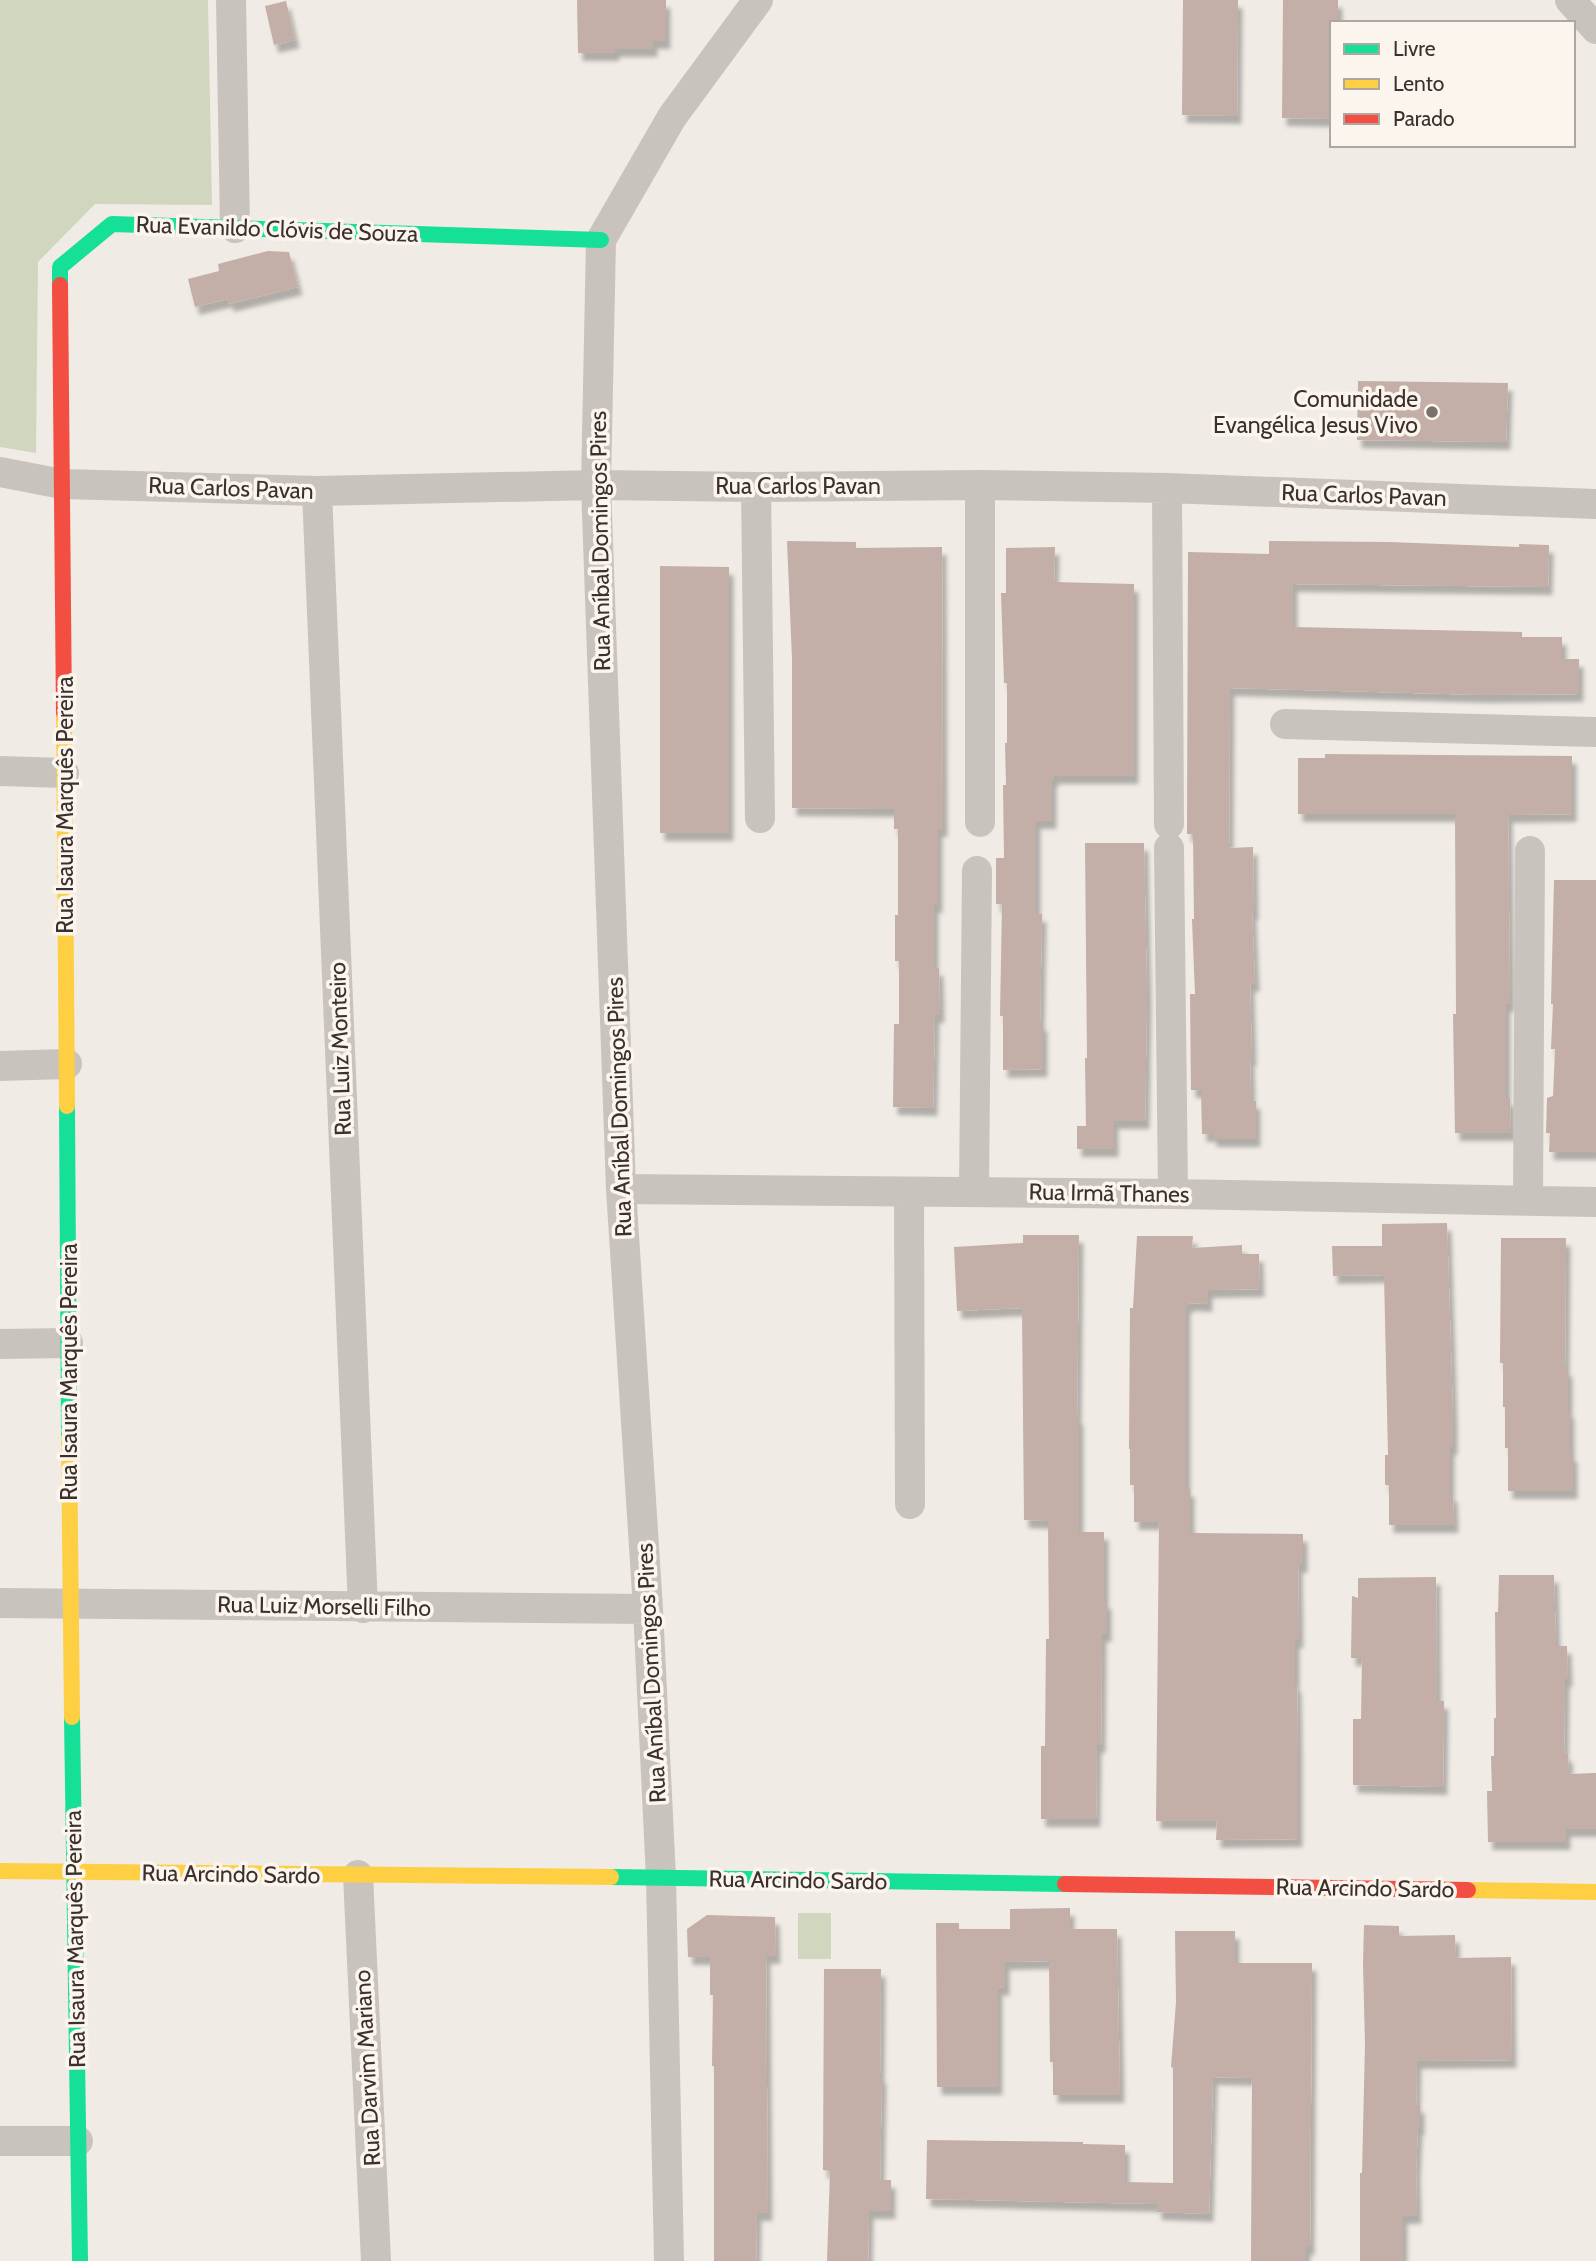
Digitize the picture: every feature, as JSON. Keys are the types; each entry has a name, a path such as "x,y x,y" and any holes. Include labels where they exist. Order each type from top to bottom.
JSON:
{"street":[{"path":"230,0 235,228"},
{"name":"Rua Aníbal Domingos Pires","path":"669,2261 662,1878 621,1189 596,485 601,240 672,117 758,0"},
{"path":"1570,0 1596,29"},
{"name":"Rua Evanildo Clóvis de Souza","path":"62,484 60,267 112,224 601,240"},
{"name":"Rua Carlos Pavan","path":"0,472 62,484 317,491 596,485 980,485 1167,488 1596,504"},
{"name":"Rua Isaura Marquês Pereira","path":"62,484 73,1872 80,2261"},
{"path":"980,485 980,822"},
{"path":"756,487 760,818"},
{"path":"1167,488 1173,1194"},
{"name":"Rua Luiz Monteiro","path":"317,491 363,1608"},
{"path":"1285,724 1596,732"},
{"path":"0,771 64,773"},
{"path":"1528,1200 1530,851"},
{"path":"974,1192 977,871"},
{"path":"0,1066 67,1064"},
{"name":"Rua Irmã Thanes","path":"621,1189 1173,1194 1596,1202"},
{"path":"909,1192 910,1504"},
{"path":"0,1344 68,1343"},
{"name":"Rua Luiz Morselli Filho","path":"0,1604 71,1602 363,1608 648,1609"},
{"name":"Rua Arcindo Sardo","path":"0,1871 1596,1892"},
{"name":"Rua Darvim Mariano","path":"358,1875 376,2261"},
{"path":"0,2141 78,2141"}],"green space":[{"path":"0,0 208,0 212,205 95,204 38,262 36,453 0,447"},
{"path":"798,1913 831,1913 831,1959 798,1959"}],"building":[{"path":"577,0 666,0 666,41 653,41 653,49 578,53"},
{"path":"1183,0 1238,0 1237,116 1182,115"},
{"path":"1283,0 1338,0 1338,21 1330,21 1330,119 1282,118"},
{"path":"286,1 295,40 274,45 265,6"},
{"path":"268,251 289,252 298,287 229,304 228,299 195,307 188,279 219,271 218,264"},
{"name":"Comunidade Evangélica Jesus Vivo","path":"1358,381 1508,383 1506,442 1357,440"},
{"path":"787,541 856,542 856,548 942,547 943,829 938,829 938,905 934,905 934,968 939,968 940,1015 935,1015 933,1108 893,1107 894,1024 899,1024 899,961 895,961 898,829 894,829 894,809 792,808 792,659"},
{"path":"1269,541 1519,547 1519,544 1549,545 1548,587 1293,584 1293,627 1522,632 1522,637 1562,637 1562,659 1579,659 1579,694 1485,695 1230,688 1229,848 1253,847 1255,984 1250,984 1250,1058 1251,1101 1256,1101 1256,1139 1212,1139 1212,1134 1202,1134 1201,1090 1191,1090 1190,994 1195,994 1193,834 1187,834 1188,552 1269,554"},
{"path":"1055,547 1054,582 1134,584 1134,776 1054,776 1052,779 1052,821 1036,821 1036,914 1042,914 1040,1023 1043,1023 1043,1069 1003,1070 1003,1016 1000,1016 1002,904 996,904 996,858 1004,858 1003,785 1006,785 1007,743 1007,683 1004,683 1001,593 1006,593 1006,548"},
{"path":"660,566 729,567 729,833 660,833"},
{"path":"1325,754 1572,756 1572,814 1508,815 1510,1004 1506,1004 1506,1098 1510,1098 1511,1133 1455,1133 1455,814 1298,814 1298,758 1325,758"},
{"path":"1085,843 1144,843 1147,996 1145,1121 1114,1121 1114,1149 1077,1149 1077,1126 1086,1126"},
{"path":"1554,880 1596,880 1596,1152 1549,1152 1550,1133 1546,1133 1547,1098 1553,1096 1555,1049 1551,1049"},
{"path":"1447,1223 1453,1416 1450,1494 1453,1494 1454,1525 1389,1525 1389,1485 1385,1485 1385,1455 1388,1455 1384,1275 1333,1276 1332,1246 1382,1246 1382,1224"},
{"path":"1023,1235 1079,1235 1079,1532 1104,1532 1104,1601 1107,1601 1107,1634 1102,1634 1101,1745 1097,1745 1096,1819 1041,1819 1041,1746 1045,1746 1046,1639 1049,1639 1048,1521 1024,1520 1022,1308 957,1311 954,1247 1023,1243"},
{"path":"1137,1236 1193,1236 1192,1248 1242,1245 1242,1254 1259,1254 1260,1289 1208,1290 1208,1304 1186,1305 1186,1489 1190,1489 1190,1533 1303,1534 1303,1565 1298,1565 1299,1640 1295,1640 1298,1839 1216,1840 1217,1821 1156,1821 1159,1522 1134,1522 1134,1485 1130,1485 1130,1308 1133,1308"},
{"path":"1501,1238 1566,1238 1565,1369 1568,1369 1573,1491 1508,1491 1503,1363 1500,1363"},
{"path":"1499,1575 1554,1575 1556,1646 1567,1646 1564,1754 1568,1754 1569,1774 1596,1773 1596,1829 1566,1829 1566,1842 1488,1842 1487,1791 1492,1791 1491,1756 1494,1756 1495,1612 1498,1612"},
{"path":"1436,1577 1437,1701 1444,1701 1443,1787 1353,1785 1353,1719 1361,1719 1362,1658 1351,1658 1352,1596 1358,1598 1358,1578"},
{"path":"1070,1908 1070,1929 1117,1929 1120,2095 1053,2095 1049,1961 1005,1962 1005,1988 998,1987 998,2087 937,2087 936,1923 959,1923 959,1929 1010,1929 1010,1909"},
{"path":"707,1915 775,1917 776,1956 766,1956 768,2213 757,2213 756,2261 714,2261 714,2066 710,1957 688,1957 687,1929"},
{"path":"1364,1925 1399,1926 1399,1936 1455,1935 1456,1958 1511,1957 1512,2060 1417,2061 1416,2105 1420,2105 1420,2127 1416,2170 1417,2216 1403,2216 1403,2261 1360,2261 1365,2044"},
{"path":"1175,1931 1235,1931 1235,1963 1312,1963 1310,2247 1306,2247 1306,2261 1251,2261 1252,2078 1213,2077 1209,2214 1157,2212 1157,2204 926,2199 927,2140 1125,2145 1125,2182 1173,2183 1171,2067 1176,2002"},
{"path":"824,1969 881,1969 880,2180 891,2180 891,2211 869,2211 868,2261 827,2261 830,2171 823,2170"}],"traffic: fast":[{"path":"60,285 60,267 112,224 601,240"},
{"path":"67,1106 69,1438"},
{"path":"72,1717 80,2261"},
{"path":"611,1877 1065,1884"}],"traffic: slow":[{"path":"64,713 67,1106"},
{"path":"69,1438 72,1717"},
{"path":"0,1871 611,1877"},
{"path":"1468,1890 1596,1892"}],"traffic: jam":[{"path":"60,285 64,713"},
{"path":"1065,1884 1468,1890"}],"place":[{"name":"Comunidade Evangélica Jesus Vivo","path":"1432,412"}]}
